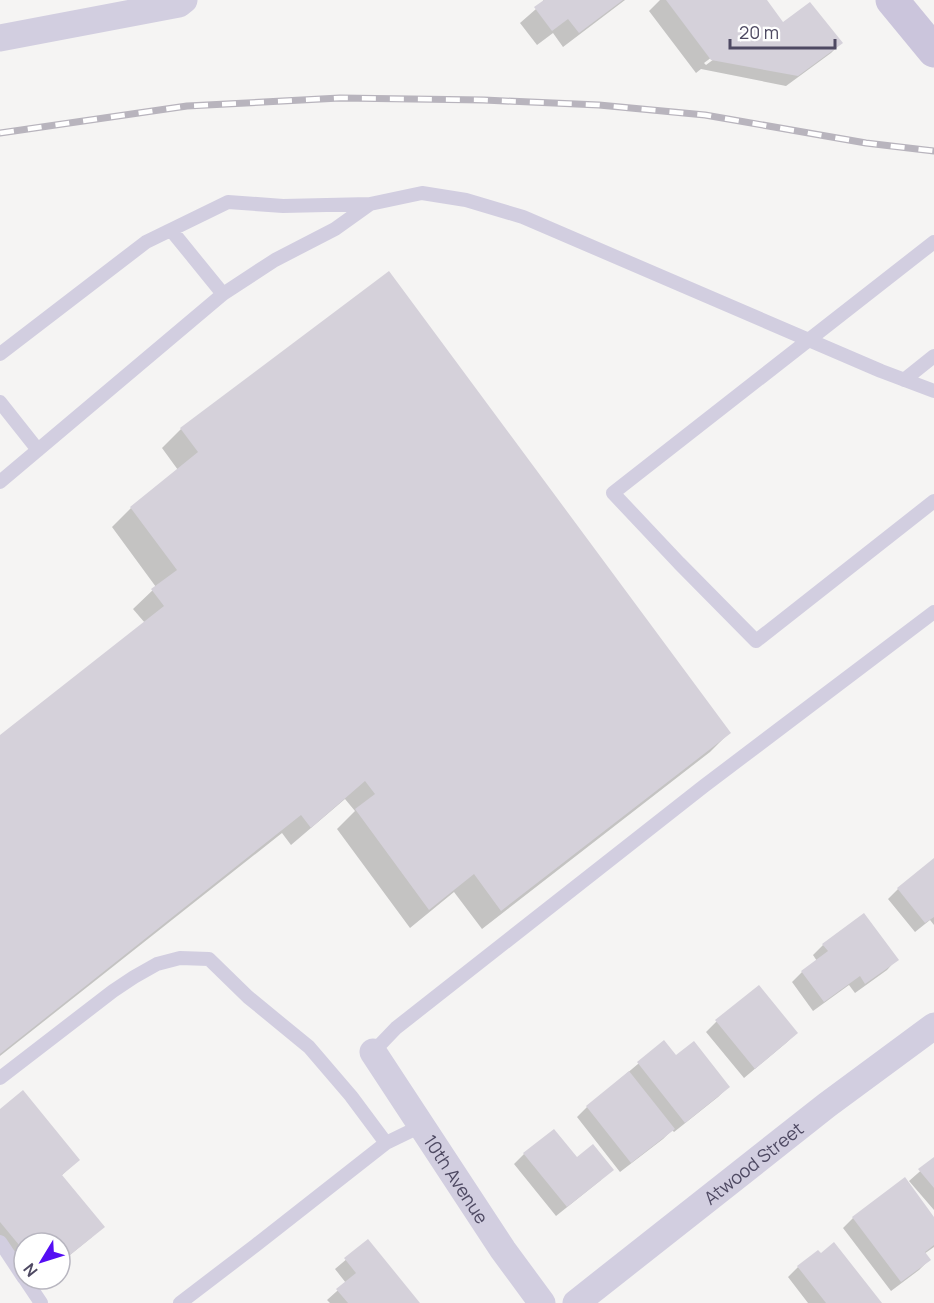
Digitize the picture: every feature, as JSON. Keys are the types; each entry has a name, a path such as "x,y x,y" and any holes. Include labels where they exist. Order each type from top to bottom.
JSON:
{"main road":[{"path":"892,0 934,51"}],"street":[{"path":"0,38 179,4 184,0"},
{"name":"Atwood Street","path":"576,1303 827,1105 934,1026"},
{"name":"10th Avenue","path":"373,1052 503,1250 542,1303"}],"lane":[{"path":"0,354 146,242 228,202 283,206 369,204 422,193 466,200 523,218 934,391"},
{"path":"0,482 223,294 275,260 335,229 369,204"},
{"path":"171,230 223,294"},
{"path":"931,250 809,340 613,493 756,641 934,501"},
{"path":"904,380 934,356"},
{"path":"0,402 38,450"},
{"path":"373,1052 396,1028 704,786 934,612"},
{"path":"0,1078 113,991 142,972 157,964 180,958 209,959 248,997 309,1047 351,1096 386,1143"},
{"path":"180,1303 386,1143 422,1126"},
{"path":"0,1242 12,1259"}],"building":[{"path":"544,0 623,0 579,33 568,19 552,31 534,7"},
{"path":"666,0 767,0 783,22 810,2 843,43 798,76 711,60"},
{"path":"389,271 731,733 501,911 474,874 429,910 355,809 375,794 365,781 311,828 301,815 0,1054 0,735 164,606 151,589 177,570 130,507 198,452 180,428"},
{"path":"934,858 934,917 925,923 897,888"},
{"path":"864,913 899,960 865,984 860,976 824,1002 801,971 828,951 822,944"},
{"path":"759,985 798,1033 755,1069 715,1020"},
{"path":"664,1040 676,1055 694,1041 730,1087 685,1123 637,1062"},
{"path":"629,1071 675,1129 631,1163 586,1106"},
{"path":"23,1090 80,1160 62,1175 105,1227 72,1253 72,1231 12,1231 12,1236 0,1222 0,1109"},
{"path":"554,1129 577,1157 593,1144 614,1170 567,1207 523,1153"},
{"path":"934,1157 934,1188 918,1169"},
{"path":"905,1177 934,1217 934,1245 925,1252 931,1260 901,1282 852,1217"},
{"path":"368,1239 420,1303 348,1303 336,1289 356,1273 344,1258"},
{"path":"834,1242 882,1303 826,1303 797,1266 818,1250 821,1253"}],"railway":[{"path":"0,133 187,106 340,98 484,100 599,105 705,115 866,143 934,151"}]}
